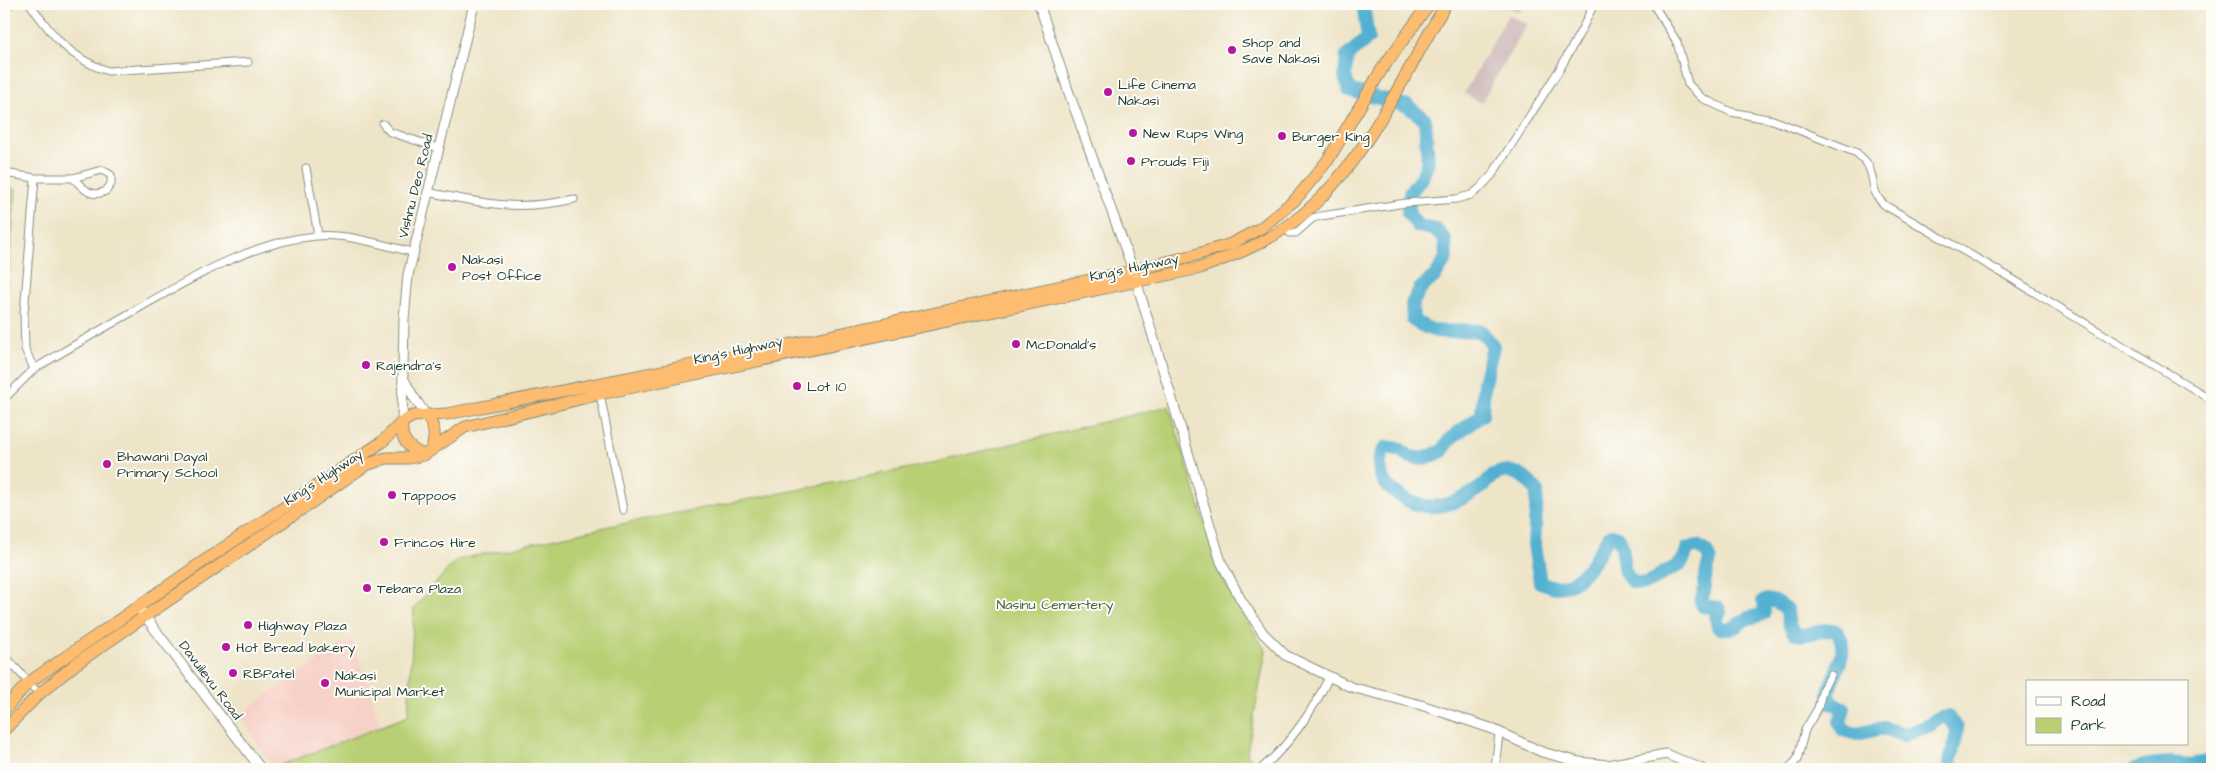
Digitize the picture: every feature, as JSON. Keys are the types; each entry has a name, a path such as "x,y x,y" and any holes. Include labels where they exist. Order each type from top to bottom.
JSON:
{"highway":[{"name":"King's Highway","path":"4,710 28,683 357,470 386,458 427,452 465,426 600,394 1135,276 1231,244 1261,228 1296,199 1328,160 1382,69 1429,4"},
{"name":"King's Highway","path":"4,730 39,694 141,611 382,442 402,422 418,414 447,414 1135,276 1200,268 1234,255 1285,228 1306,212 1343,173 1379,121 1446,4"},
{"path":"402,422 402,436 407,445 427,452 435,436 434,428 426,415"}],"street":[{"path":"4,8 10,4"},
{"path":"30,4 51,33 72,52 88,65 108,71 248,62"},
{"name":"Vishnu Deo Road","path":"402,422 404,320 408,275 412,252 474,4"},
{"path":"1038,4 1135,276 1221,562 1241,600 1264,633 1285,655 1351,687 1421,704 1499,733 1542,752 1579,762 1608,765 1666,754 1702,769"},
{"path":"1285,228 1290,233 1296,233 1313,218 1406,203 1456,199 1471,195 1492,174 1561,67 1594,4"},
{"path":"1653,4 1677,42 1688,84 1702,98 1731,112 1773,120 1857,153 1866,162 1874,194 1886,206 2009,277 2212,400"},
{"path":"383,124 390,132 438,148"},
{"path":"306,168 318,236"},
{"path":"4,173 35,178 73,178 102,170 111,175 112,180 106,191 97,194 85,191 73,178"},
{"path":"34,369 25,349 24,313 35,178"},
{"path":"427,192 504,206 531,206 574,199"},
{"path":"4,399 34,369 188,280 239,256 278,242 318,236 363,241 412,252"},
{"name":"Vishnu Deo Road","path":"404,379 412,396 426,415"},
{"path":"600,394 624,510"},
{"name":"Davuilevu Road","path":"141,611 261,769"},
{"path":"4,655 39,694"},
{"path":"1788,769 1797,760 1805,730 1818,708 1823,688 1831,675"},
{"path":"1261,769 1278,755 1321,695 1329,677"},
{"path":"1494,769 1499,733"}],"shaded area":[{"path":"1503,4 1525,4 1519,13"},
{"path":"1508,15 1527,24 1481,103 1464,93"},
{"name":"Nakasi Municipal Market","path":"352,638 381,726 273,768 239,714"}],"green space":[{"path":"4,185 16,189 6,298 4,298"},
{"name":"Nasinu Cemertery","path":"1169,406 1221,577 1266,651 1247,753 1254,764 1248,769 273,768 408,716 414,608 456,560 610,526 916,467"}],"waterway":[{"path":"1363,4 1368,38 1347,56 1345,76 1349,90 1408,106 1425,120 1428,162 1422,177 1410,193 1408,213 1418,226 1436,230 1445,240 1446,258 1436,275 1420,289 1412,304 1413,320 1432,330 1447,332 1481,331 1493,346 1484,383 1482,415 1451,438 1442,451 1424,459 1410,457 1399,449 1386,447 1381,455 1379,467 1386,485 1396,494 1412,503 1433,506 1455,502 1475,491 1499,473 1513,472 1522,476 1537,491 1534,545 1540,582 1553,587 1565,586 1587,570 1608,537 1612,535 1617,537 1622,547 1627,575 1631,580 1640,584 1649,582 1678,566 1683,560 1687,549 1697,546 1708,553 1710,560 1701,602 1703,606 1718,608 1720,612 1716,618 1718,627 1730,629 1746,619 1760,615 1764,612 1763,602 1767,600 1777,602 1787,609 1789,623 1793,631 1799,634 1830,630 1837,632 1842,642 1842,652 1829,696 1832,703 1844,708 1840,722 1843,730 1857,734 1883,728 1904,735 1930,725 1938,719 1948,717 1957,728 1950,760 1950,765 1954,769"},
{"path":"2135,769 2148,765 2169,763 2191,765 2212,761"}],"place":[{"name":"Shop and Save Nakasi","path":"1232,50"},
{"name":"Life Cinema Nakasi","path":"1108,92"},
{"name":"New Rups Wing","path":"1133,133"},
{"name":"Burger King","path":"1282,136"},
{"name":"Prouds Fiji","path":"1131,161"},
{"name":"Nakasi Post Office","path":"452,267"},
{"name":"McDonald's","path":"1016,344"},
{"name":"Rajendra's","path":"366,365"},
{"name":"Lot 10","path":"797,386"},
{"name":"Bhawani Dayal Primary School","path":"107,464"},
{"name":"Tappoos","path":"392,495"},
{"name":"Frincos Hire","path":"384,542"},
{"name":"Tebara Plaza","path":"367,588"},
{"name":"Highway Plaza","path":"248,625"},
{"name":"Hot Bread bakery","path":"226,647"},
{"name":"RBPatel","path":"233,673"},
{"name":"Nakasi Municipal Market","path":"325,683"}]}
